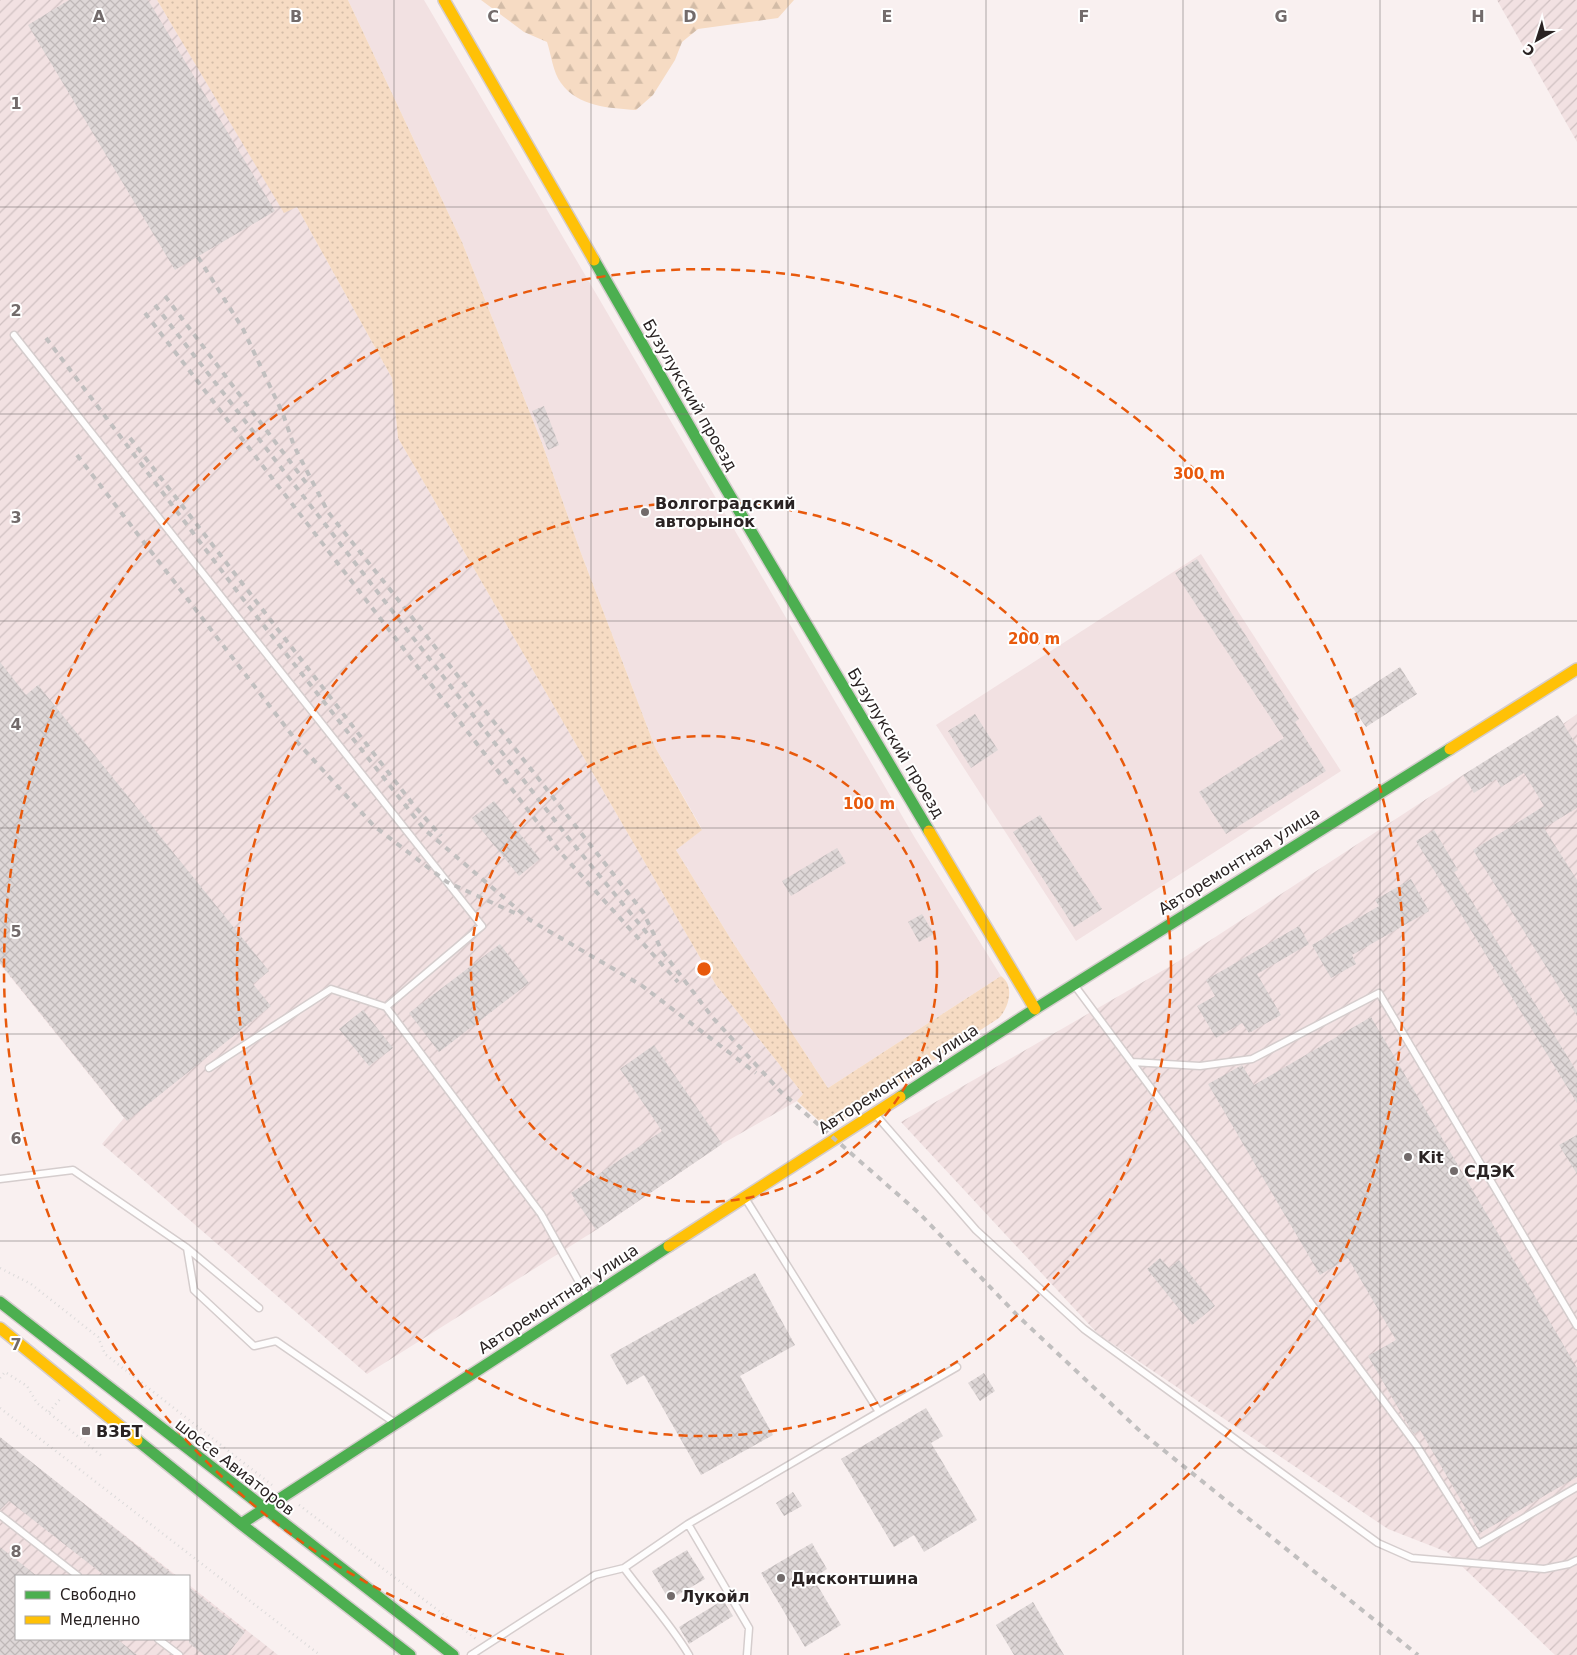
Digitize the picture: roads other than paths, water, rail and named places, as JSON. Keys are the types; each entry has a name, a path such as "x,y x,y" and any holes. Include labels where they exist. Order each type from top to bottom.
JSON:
{"main road":[{"name":"Бузулукский проезд","path":"444,0 710,462 1035,1009"},
{"name":"Авторемонтная улица","path":"241,1524 1035,1009 1577,669"},
{"name":"шоссе Авиаторов","path":"0,1302 263,1509 453,1655"},
{"path":"0,1328 241,1524 410,1655"}],"lane":[{"path":"14,334 482,926 386,1007"},
{"path":"1074,985 1417,1446 1479,1544 1577,1486"},
{"path":"208,1068 331,989 386,1007 541,1214 588,1299"},
{"path":"1132,1062 1200,1066 1252,1058 1379,993 1577,1326"},
{"path":"874,1114 976,1230 1084,1329 1378,1543 1412,1558 1544,1570 1569,1564 1577,1560"},
{"path":"0,1179 73,1170 187,1248 259,1308"},
{"path":"744,1198 879,1412"},
{"path":"187,1248 194,1290 254,1346 276,1341 396,1423"},
{"path":"471,1655 595,1574 624,1568 688,1524 957,1367"},
{"path":"0,1515 77,1575"},
{"path":"688,1524 749,1628 747,1655"},
{"path":"624,1568 644,1595 662,1614 689,1655"},
{"path":"159,1640 179,1655"}],"railway":[{"path":"198,257 243,329 283,414 294,446 328,512 643,912 662,951 713,1018 780,1091 919,1213 1018,1316 1141,1432 1418,1655"},
{"path":"165,296 310,488"},
{"path":"155,305 570,840 651,938"},
{"path":"145,313 561,853 678,982"},
{"path":"46,338 243,599 424,829 530,920 641,985 756,1073"},
{"path":"130,438 412,803 441,836"},
{"path":"77,455 298,743 374,826 447,882 517,914"}],"place":[{"name":"Волгоградский авторынок","path":"645,512"},
{"name":"Kit","path":"1408,1157"},
{"name":"СДЭК","path":"1454,1171"},
{"name":"ВЗБТ","path":"86,1431"},
{"name":"Дисконтшина","path":"781,1578"},
{"name":"Лукойл","path":"671,1596"}]}
